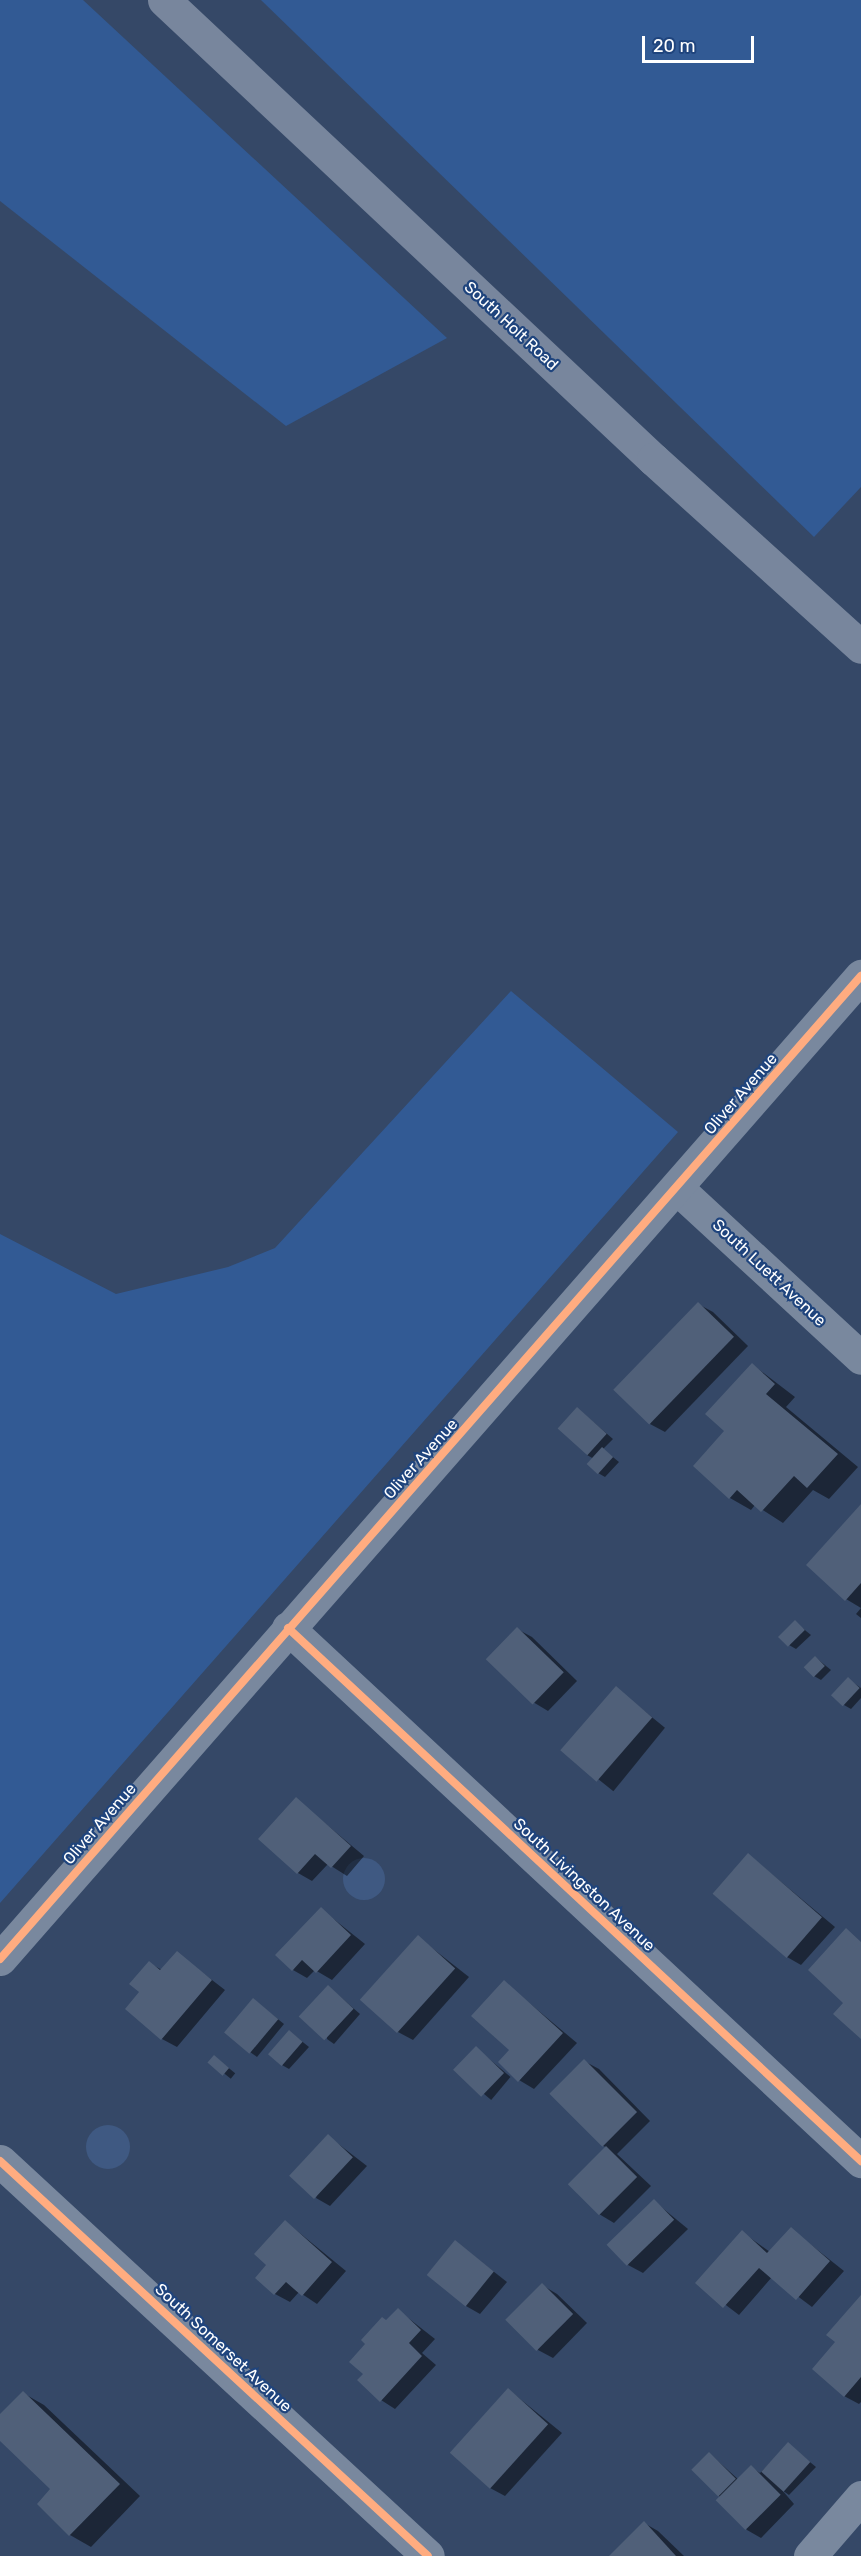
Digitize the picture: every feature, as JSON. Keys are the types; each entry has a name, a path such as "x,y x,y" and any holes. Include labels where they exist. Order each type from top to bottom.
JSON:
{"main road":[{"name":"South Holt Road","path":"164,0 653,459 861,647"}],"street":[{"name":"Oliver Avenue","path":"0,1959 288,1629 678,1189 861,976"},
{"name":"South Luett Avenue","path":"678,1189 861,1358"},
{"name":"South Livingston Avenue","path":"288,1629 861,2161"},
{"name":"South Somerset Avenue","path":"0,2161 428,2556"},
{"path":"810,2556 861,2497"}],"shaded area":[{"path":"0,0 83,0 447,338 286,426 0,201"},
{"path":"261,0 861,0 861,487 814,537"},
{"path":"511,991 678,1132 0,1903 0,1234 116,1294 228,1267 275,1248"},
{"path":"364,1858 379,1864 385,1879 379,1894 364,1900 349,1894 343,1879 349,1864"},
{"path":"108,2125 116,2126 124,2131 129,2139 129,2155 124,2163 116,2168 108,2169 100,2168 92,2163 87,2155 86,2147 87,2139 92,2131 100,2126"}],"building":[{"path":"698,1302 734,1337 649,1424 613,1390"},
{"path":"752,1363 775,1384 766,1394 838,1454 807,1488 794,1476 761,1512 737,1490 729,1499 693,1466 724,1431 705,1414"},
{"path":"577,1407 607,1434 587,1455 558,1429"},
{"path":"602,1447 613,1457 598,1474 587,1464"},
{"path":"861,1504 861,1583 845,1601 806,1565"},
{"path":"795,1620 805,1630 788,1647 778,1637"},
{"path":"517,1627 564,1672 532,1705 486,1659"},
{"path":"815,1656 825,1666 814,1677 804,1667"},
{"path":"848,1677 860,1688 843,1706 831,1695"},
{"path":"616,1686 652,1717 596,1782 560,1750"},
{"path":"296,1797 351,1846 331,1868 315,1854 297,1874 258,1839"},
{"path":"748,1853 822,1917 787,1958 713,1894"},
{"path":"321,1907 351,1935 316,1973 302,1960 292,1971 275,1955"},
{"path":"846,1928 861,1942 861,2039 833,2014 843,2003 808,1970"},
{"path":"418,1935 455,1968 397,2033 360,2000"},
{"path":"177,1951 212,1980 161,2040 125,2009 139,1992 129,1984 149,1961 160,1970"},
{"path":"504,1980 563,2033 518,2082 498,2062 509,2050 471,2016"},
{"path":"328,1985 354,2009 324,2040 299,2016"},
{"path":"253,1998 278,2019 249,2054 224,2032"},
{"path":"289,2030 303,2042 282,2066 268,2054"},
{"path":"476,2046 504,2073 481,2097 453,2070"},
{"path":"214,2055 229,2068 223,2076 207,2063"},
{"path":"584,2059 637,2112 602,2147 549,2094"},
{"path":"328,2134 353,2157 314,2199 289,2176"},
{"path":"606,2146 637,2177 599,2215 568,2184"},
{"path":"654,2199 674,2220 627,2266 607,2245"},
{"path":"285,2220 332,2262 302,2296 286,2282 274,2295 255,2278 266,2265 254,2254"},
{"path":"791,2227 830,2261 796,2300 759,2268 723,2308 695,2283 742,2230 767,2253"},
{"path":"455,2240 494,2271 466,2306 427,2275"},
{"path":"542,2283 573,2314 536,2351 505,2320"},
{"path":"861,2295 861,2377 844,2397 812,2369 835,2342 826,2335"},
{"path":"398,2308 421,2330 409,2343 422,2356 380,2402 357,2380 363,2374 349,2362 365,2344 361,2340 382,2317 386,2320"},
{"path":"508,2388 548,2424 490,2489 450,2453"},
{"path":"23,2391 120,2484 69,2536 37,2504 50,2489 0,2441 0,2414"},
{"path":"788,2442 810,2462 784,2492 761,2472"},
{"path":"709,2452 736,2479 718,2497 691,2470"},
{"path":"751,2465 781,2495 745,2530 716,2500"},
{"path":"644,2521 676,2556 609,2556"}],"cycle path":[{"path":"0,1959 861,976"},
{"path":"288,1628 861,2161"},
{"path":"0,2161 428,2556"}]}
